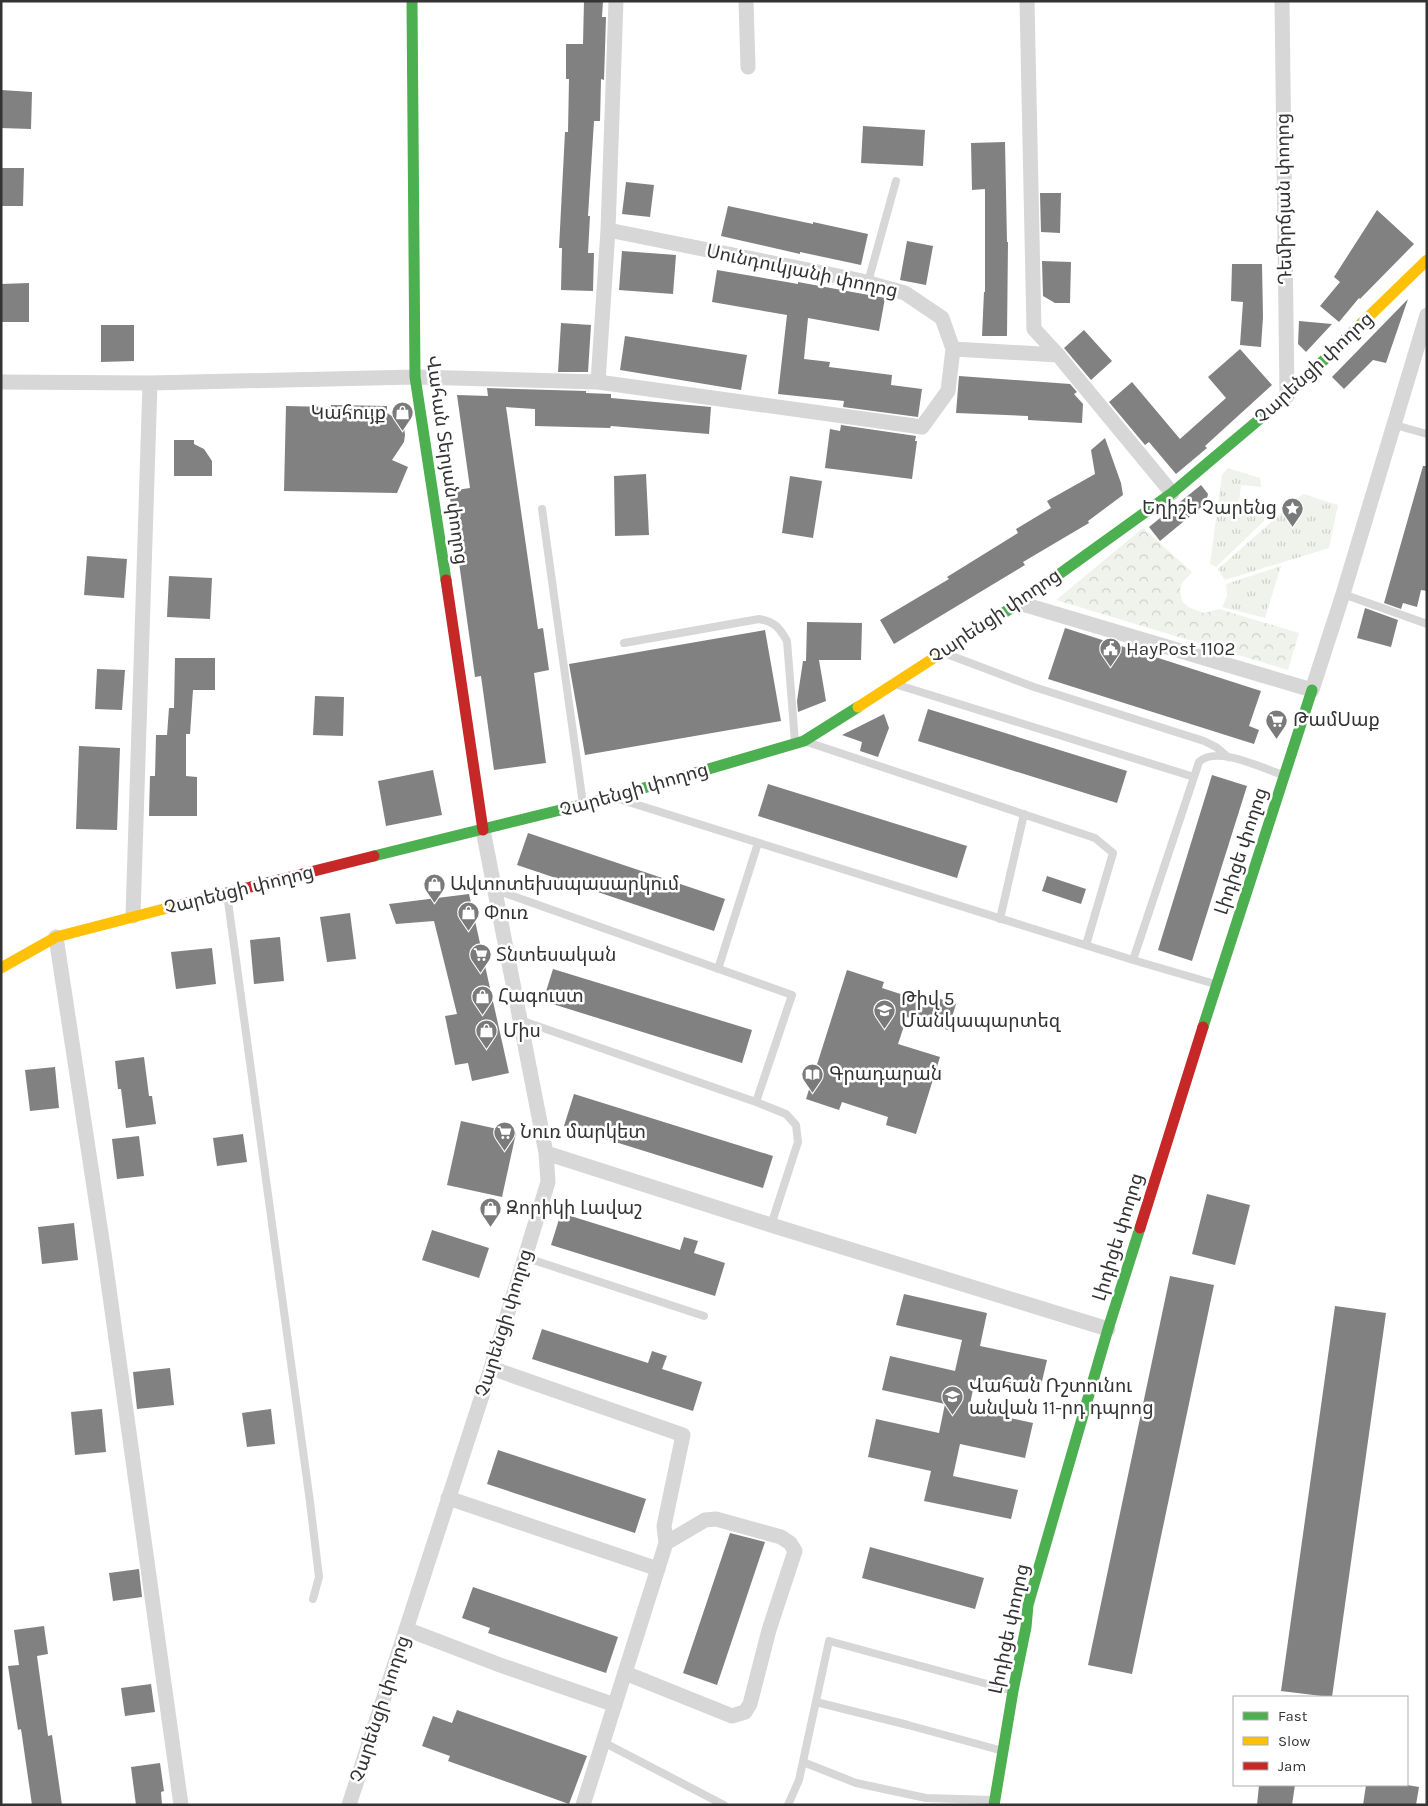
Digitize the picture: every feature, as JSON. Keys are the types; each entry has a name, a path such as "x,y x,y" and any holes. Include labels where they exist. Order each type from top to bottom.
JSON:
{"street":[{"name":"Վահան Տերյան փողոց","path":"412,1 415,377 483,830"},
{"path":"598,382 608,230 616,1"},
{"path":"746,1 748,67"},
{"path":"1027,1 1034,329 1058,355 1172,493"},
{"name":"Դեմիրճյան փողոց","path":"1282,1 1286,396"},
{"name":"Սունդուկյանի փողոց","path":"608,230 868,282 905,292 942,318 954,349"},
{"name":"Չարենցի փողոց","path":"1,968 56,937 132,916 583,805 800,742 1019,603 1172,493 1286,396 1427,260"},
{"path":"1019,603 1312,690 1427,315"},
{"path":"1,382 150,383 415,377 598,382 922,428 948,390 954,349 1058,355"},
{"path":"132,916 150,383"},
{"name":"Լիդիցե փողոց","path":"994,1803 1026,1627 1028,1605 1108,1329 1216,984 1312,690"},
{"name":"Չարենցի փողոց","path":"349,1805 491,1368 548,1182 546,1153 483,830"},
{"path":"56,937 104,1252 181,1805"},
{"path":"546,1153 1108,1329"},
{"path":"491,1368 683,1435 664,1526 666,1543 583,1805"},
{"path":"448,1498 658,1569"},
{"path":"625,1674 732,1716 745,1712 750,1704 769,1630 796,1550 781,1537 716,1519 705,1520 666,1543"},
{"path":"406,1629 500,1665 615,1705"}],"lane":[{"path":"868,282 896,181"},
{"path":"1395,424 1427,434"},
{"path":"542,509 583,805"},
{"path":"1343,594 1427,624"},
{"path":"624,643 759,619 771,622 781,630 786,641 800,742 1095,838 1113,853 1086,945"},
{"path":"942,652 1034,687 1204,741 1216,746 1228,757"},
{"path":"894,683 1194,777"},
{"path":"1133,960 1199,762 1204,757 1215,755 1228,757 1284,775"},
{"path":"613,797 1000,919 1216,984"},
{"path":"1000,919 1024,814"},
{"path":"718,970 758,842"},
{"path":"496,890 792,995 756,1102"},
{"path":"227,894 310,1502 319,1577 313,1599"},
{"path":"520,1020 786,1114 796,1126 798,1142 771,1225"},
{"path":"524,1257 704,1316"},
{"path":"788,1805 799,1780 829,1641 1013,1691"},
{"path":"816,1702 1003,1751"},
{"path":"603,1742 724,1805"},
{"path":"803,1762 856,1783 926,1798 994,1803"}],"green space":[{"path":"1228,468 1260,478 1261,487 1241,485 1238,511 1264,512 1264,521 1216,567 1210,564 1222,475"},
{"path":"1303,494 1338,505 1329,548 1225,580 1218,569"},
{"path":"1143,528 1192,572 1182,583 1180,590 1182,601 1188,607 1204,613 1219,609 1299,633 1288,670 1056,600"},
{"path":"1281,566 1265,618 1222,607 1227,596 1226,584"}],"building":[{"path":"584,1 603,1 602,17 606,17 604,80 601,79 600,121 594,121 588,216 590,216 588,253 594,253 593,291 561,290 562,248 559,248 565,132 568,132 569,79 566,79 566,44 583,44"},
{"path":"1,90 32,92 31,129 1,128"},
{"path":"863,126 925,130 923,166 861,163"},
{"path":"1005,142 1008,242 1007,336 982,336 985,292 985,189 972,190 971,143"},
{"path":"1,168 24,168 23,206 1,206"},
{"path":"626,182 654,185 650,217 622,214"},
{"path":"1040,193 1061,193 1060,233 1041,232"},
{"path":"728,206 868,234 861,265 800,252 800,254 721,236"},
{"path":"1377,210 1414,244 1359,298 1339,322 1320,306 1340,282 1334,277"},
{"path":"907,241 933,246 926,285 900,280"},
{"path":"622,251 676,255 673,294 619,290"},
{"path":"1042,261 1071,262 1070,303 1055,303 1043,296"},
{"path":"1232,264 1262,264 1263,317 1261,347 1240,345 1243,302 1231,301"},
{"path":"717,270 885,298 879,331 808,318 804,359 830,362 829,367 892,375 891,385 922,389 918,417 843,407 844,401 778,394 787,315 712,302"},
{"path":"29,283 29,322 1,322 1,284"},
{"path":"1408,299 1386,363 1373,360 1344,389 1332,377"},
{"path":"1299,321 1332,324 1306,352 1298,344"},
{"path":"561,323 591,325 588,372 558,372"},
{"path":"101,325 134,325 134,361 101,362"},
{"path":"1084,330 1112,361 1091,380 1064,348"},
{"path":"625,336 747,355 741,390 620,370"},
{"path":"1240,349 1272,385 1205,446 1207,448 1176,474 1149,442 1145,445 1109,402 1132,382 1180,439 1226,398 1208,377"},
{"path":"959,376 1070,384 1077,392 1074,394 1083,404 1082,423 1028,420 1028,416 956,413"},
{"path":"487,388 586,391 586,393 611,394 611,398 711,407 709,434 611,426 610,428 535,426 535,409 506,407 538,629 543,628 549,670 534,673 546,763 494,770 481,676 475,677 449,491 470,488 457,395 488,396"},
{"path":"331,405 387,406 387,413 400,421 404,427 404,442 392,460 408,467 397,493 284,491 286,406 331,407"},
{"path":"841,425 916,436 912,479 825,468 830,429 840,431"},
{"path":"1105,438 1121,483 1123,495 1088,521 1089,523 1023,562 1025,565 894,644 880,620 949,579 947,577 1018,533 1016,529 1051,508 1047,501 1095,474 1091,450"},
{"path":"174,440 194,440 194,444 204,449 212,461 212,476 174,476"},
{"path":"1423,466 1427,466 1427,591 1421,590 1417,607 1403,603 1401,609 1384,603"},
{"path":"646,474 649,535 615,536 614,476"},
{"path":"790,476 822,481 813,538 782,533"},
{"path":"1201,485 1208,494 1206,503 1160,541 1149,527"},
{"path":"87,556 127,559 124,598 84,595"},
{"path":"169,576 212,578 210,619 167,617"},
{"path":"1365,608 1398,620 1391,647 1357,638"},
{"path":"807,622 862,623 861,660 819,660 826,701 798,712 797,701 803,661 806,661"},
{"path":"1065,628 1261,691 1249,726 1259,730 1254,744 1048,679"},
{"path":"765,630 781,721 585,755 569,664"},
{"path":"175,658 215,658 215,690 193,690 190,734 186,734 186,776 197,777 197,816 149,816 150,776 155,776 156,735 167,735 169,708 174,708"},
{"path":"97,669 125,670 122,710 95,709"},
{"path":"315,696 344,697 343,736 313,735"},
{"path":"928,709 1127,771 1117,803 918,741"},
{"path":"884,714 889,728 878,757 860,751 862,742 842,735"},
{"path":"79,746 120,748 117,830 76,829"},
{"path":"433,770 442,815 386,826 378,781"},
{"path":"1212,775 1247,786 1192,961 1158,950"},
{"path":"768,784 967,846 957,878 758,816"},
{"path":"528,833 725,899 714,931 517,865"},
{"path":"1047,876 1086,889 1081,904 1042,891"},
{"path":"469,894 509,1073 472,1081 468,1063 455,1065 445,1016 457,1014 434,921 396,924 389,904"},
{"path":"350,913 356,959 327,962 320,917"},
{"path":"280,937 284,981 254,984 250,940"},
{"path":"212,948 216,984 176,989 171,952"},
{"path":"553,969 752,1030 742,1063 543,1001"},
{"path":"847,970 884,982 882,988 922,1001 925,994 956,1004 948,1030 907,1017 898,1044 940,1057 916,1134 886,1125 888,1117 842,1102 839,1110 806,1099"},
{"path":"144,1057 149,1096 152,1096 156,1124 126,1128 121,1089 118,1089 115,1061"},
{"path":"55,1067 59,1108 30,1111 25,1070"},
{"path":"574,1094 773,1156 763,1188 564,1126"},
{"path":"461,1121 516,1133 502,1197 447,1185"},
{"path":"243,1134 247,1162 217,1166 213,1138"},
{"path":"139,1136 144,1176 117,1179 112,1139"},
{"path":"1207,1194 1250,1205 1235,1265 1192,1254"},
{"path":"561,1213 680,1250 684,1237 698,1241 694,1253 725,1263 715,1296 551,1245"},
{"path":"74,1223 78,1260 42,1264 38,1227"},
{"path":"432,1230 489,1248 479,1278 422,1260"},
{"path":"1170,1276 1214,1285 1132,1674 1088,1665"},
{"path":"904,1294 987,1313 980,1346 1047,1360 1039,1394 975,1380 969,1409 1033,1423 1025,1458 960,1444 953,1476 1018,1490 1011,1519 924,1501 931,1471 868,1457 876,1419 939,1433 945,1404 882,1390 890,1356 955,1371 962,1340 896,1325"},
{"path":"1335,1306 1386,1313 1332,1696 1281,1691"},
{"path":"542,1329 648,1363 652,1351 667,1356 662,1369 702,1382 693,1411 532,1359"},
{"path":"170,1368 174,1405 137,1409 133,1372"},
{"path":"102,1409 106,1452 75,1455 71,1412"},
{"path":"271,1409 275,1444 247,1447 242,1413"},
{"path":"498,1450 646,1499 635,1533 487,1484"},
{"path":"730,1533 765,1542 717,1685 683,1673"},
{"path":"870,1547 984,1578 975,1609 862,1578"},
{"path":"139,1569 142,1597 113,1601 109,1573"},
{"path":"473,1587 618,1637 606,1673 488,1633 490,1628 462,1618"},
{"path":"44,1626 48,1654 37,1656 48,1736 52,1735 62,1805 32,1805 21,1729 18,1730 8,1666 19,1665 14,1630"},
{"path":"151,1684 155,1712 125,1716 121,1688"},
{"path":"457,1710 587,1756 569,1804 448,1761 450,1756 422,1746 433,1716 452,1723"},
{"path":"160,1763 164,1791 161,1792 162,1805 136,1805 131,1767"},
{"path":"1408,1785 1419,1787 1416,1805 1363,1805 1366,1786"},
{"path":"1259,1786 1295,1786 1292,1805 1257,1805"}],"traffic: fast":[{"path":"412,1 415,377 446,580"},
{"path":"991,621 1172,493 1287,396 1363,322"},
{"path":"1203,1027 1312,690"},
{"path":"374,856 613,797 804,741 858,707"},
{"path":"994,1805 1026,1627 1028,1605 1108,1329 1140,1228"}],"traffic: slow":[{"path":"1363,322 1427,260"},
{"path":"858,707 991,621"},
{"path":"1,968 56,937 183,904"}],"traffic: jam":[{"path":"446,580 483,830"},
{"path":"183,904 374,856"},
{"path":"1140,1228 1203,1027"}],"place":[{"name":"Կահույք","path":"402,432"},
{"name":"Եղիշե Չարենց","path":"1293,527"},
{"name":"HayPost 1102","path":"1110,668"},
{"name":"ԹամՍաք","path":"1277,739"},
{"name":"Ավտոտեխսպասարկում","path":"434,903"},
{"name":"Փուռ","path":"468,932"},
{"name":"Տնտեսական","path":"480,974"},
{"name":"Հագուստ","path":"482,1015"},
{"name":"Թիվ 5 Մանկապարտեզ","path":"885,1029"},
{"name":"Միս","path":"487,1050"},
{"name":"Գրադարան","path":"813,1093"},
{"name":"Նուռ մարկետ","path":"504,1151"},
{"name":"Զորիկի Լավաշ","path":"490,1227"},
{"name":"Վահան Ռշտունու անվան 11-րդ դպրոց","path":"953,1416"}]}
